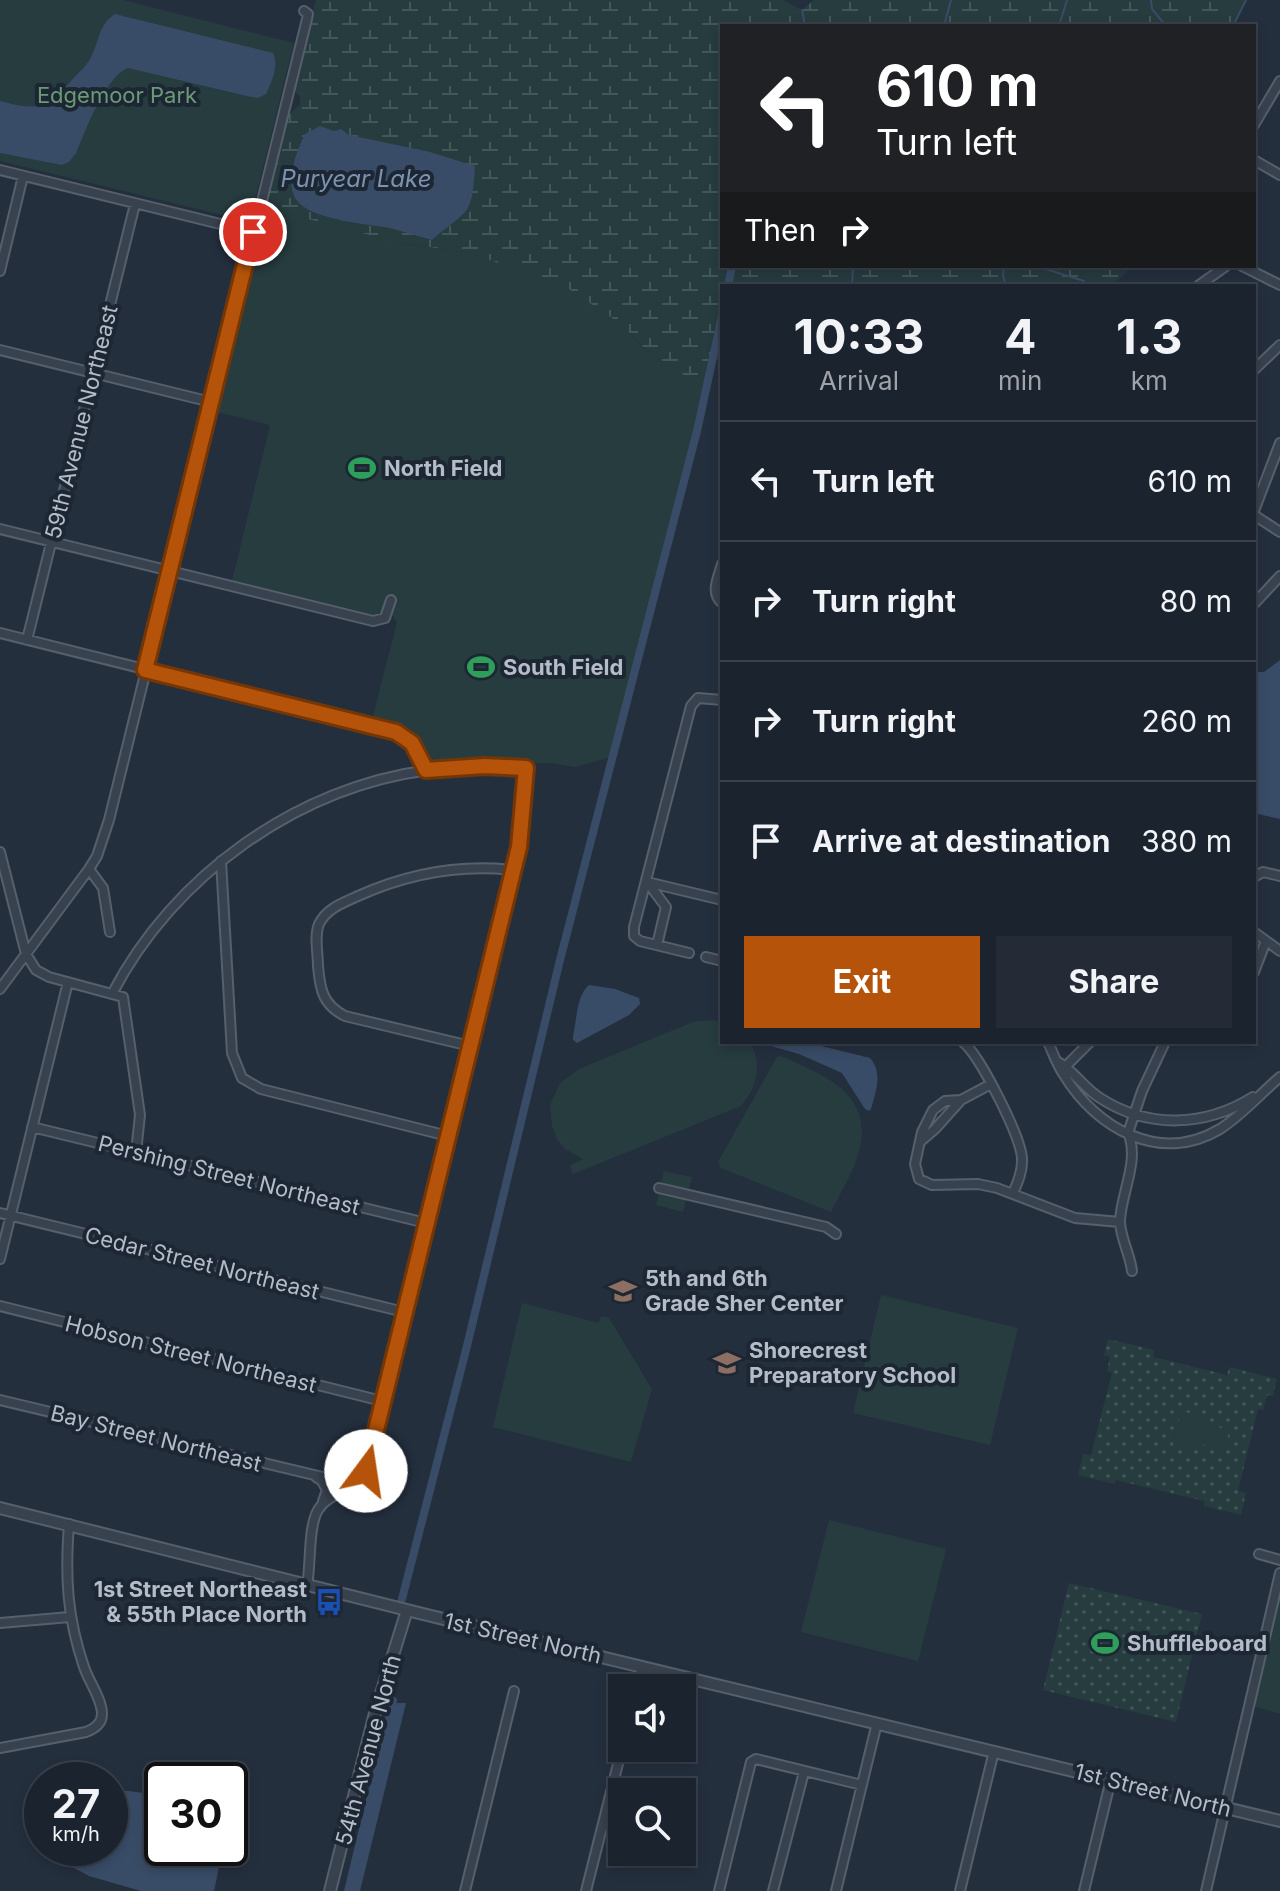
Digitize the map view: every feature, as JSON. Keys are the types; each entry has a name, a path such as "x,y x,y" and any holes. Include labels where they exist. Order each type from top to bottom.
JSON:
{"street":[{"path":"0,989 89,869 97,856 109,820 307,19 305,11 309,0"},
{"path":"1256,122 1280,81"},
{"path":"1256,161 1280,175"},
{"path":"0,170 253,232"},
{"path":"0,271 23,176"},
{"name":"59th Avenue Northeast","path":"27,640 135,204"},
{"path":"1201,284 1223,268"},
{"path":"1246,268 1280,285"},
{"path":"1256,368 1280,345"},
{"path":"0,350 211,402"},
{"path":"1256,508 1280,443"},
{"path":"1256,514 1280,532"},
{"path":"0,529 373,621 385,618 391,600"},
{"path":"720,572 715,591 720,601"},
{"path":"1256,602 1280,576"},
{"path":"0,633 396,732 412,743 426,770"},
{"path":"689,953 640,941 634,936 634,927 691,706 698,698 720,700"},
{"path":"112,994 126,967 178,901 221,861 256,836 319,801 368,783 426,770 475,766 526,768 522,825 513,870 366,1471 357,1485 322,1504"},
{"path":"0,852 26,954 36,970 123,997 140,1127 136,1152"},
{"path":"221,861 232,1053 242,1078 261,1089 448,1136"},
{"path":"470,1046 337,1012 325,1000 319,982 317,930 330,910 388,883 427,873 470,868 513,870"},
{"path":"89,869 103,888 110,928 98,924"},
{"path":"1256,875 1263,872 1280,876"},
{"path":"647,882 720,900"},
{"path":"647,882 666,907 657,945"},
{"path":"1256,934 1280,951"},
{"path":"1256,967 1266,941"},
{"path":"706,957 720,960"},
{"path":"0,1259 68,982"},
{"path":"965,1044 974,1053 991,1084 1020,1149 1021,1169 1013,1193"},
{"path":"1049,1044 1097,1116 1129,1136 1158,1143 1200,1138 1226,1125 1280,1077"},
{"path":"1063,1068 1088,1044"},
{"path":"1132,1271 1120,1222 1131,1160 1129,1136 1142,1091 1164,1044"},
{"path":"1063,1068 1100,1098 1134,1115 1168,1121 1201,1119 1231,1109 1266,1089"},
{"path":"921,1141 961,1100 991,1084"},
{"path":"961,1100 945,1101 933,1110 925,1122 915,1164 919,1179 924,1183 978,1184 1013,1193 1075,1218 1120,1222"},
{"name":"Pershing Street Northeast","path":"32,1127 426,1223"},
{"path":"659,1188 826,1227 836,1234"},
{"name":"Cedar Street Northeast","path":"0,1213 404,1312"},
{"name":"Hobson Street Northeast","path":"0,1306 382,1401"},
{"name":"Bay Street Northeast","path":"0,1400 357,1485"},
{"path":"307,1586 314,1520 327,1493 326,1485 311,1475"},
{"name":"1st Street North","path":"0,1508 307,1586 1280,1821"},
{"path":"0,1748 92,1729 98,1725 102,1714 84,1669 70,1617 66,1585 69,1524"},
{"path":"1259,1554 1280,1560"},
{"path":"1206,1891 1280,1573"},
{"name":"54th Avenue North","path":"330,1891 375,1713 407,1610"},
{"path":"0,1623 70,1617"},
{"path":"640,1674 642,1667"},
{"path":"465,1891 514,1691"},
{"path":"836,1891 877,1723"},
{"path":"960,1891 994,1751"},
{"path":"719,1891 751,1762 756,1759 862,1785"},
{"path":"586,1891 618,1762"},
{"path":"773,1891 804,1772"},
{"path":"1084,1891 1111,1779"}],"green space":[{"name":"Edgemoor Park","path":"0,0 123,0 294,43 251,216 247,221 0,161"},
{"path":"316,0 783,0 802,10 814,0 1246,0 1234,24 720,24 720,268 1130,268 1114,284 720,284 720,361 713,356 706,390 646,350 621,324 470,253 400,243 303,218 264,203 287,116 300,105 300,96 294,90"},
{"path":"264,203 303,218 400,243 470,253 566,287 621,324 646,350 706,390 614,756 575,767 551,763 432,765 417,742 405,731 372,720 397,622 393,616 382,614 374,617 232,581 270,425 213,411"},
{"path":"693,1022 720,1022 720,1044 751,1044 756,1059 756,1076 741,1106 573,1174 570,1165 583,1159 565,1149 552,1126 550,1105 560,1083 579,1069"},
{"path":"778,1055 812,1070 842,1089 853,1101 860,1116 862,1134 858,1155 831,1212 721,1168 718,1162"},
{"path":"664,1171 692,1177 683,1212 656,1205"},
{"path":"881,1295 1018,1328 990,1445 853,1413"},
{"path":"522,1303 599,1323 601,1316 609,1318 652,1389 631,1462 493,1427"},
{"path":"1108,1339 1154,1350 1153,1357 1227,1375 1229,1367 1277,1379 1273,1396 1267,1395 1263,1410 1258,1409 1238,1491 1246,1493 1241,1515 1204,1506 1204,1501 1116,1480 1114,1484 1078,1475 1083,1454 1091,1455 1112,1373 1107,1371 1110,1357 1104,1355"},
{"path":"1181,1411 1205,1417 1203,1426 1208,1423 1229,1431 1225,1449 1203,1445 1199,1441 1194,1449 1173,1445"},
{"path":"829,1520 946,1549 918,1661 801,1632"},
{"path":"1280,1573 1280,1714 1247,1704"},
{"path":"1069,1583 1202,1614 1176,1722 1043,1690"}],"water":[{"path":"115,14 273,53 275,68 266,94 258,98 247,96 128,68 111,82 104,93 69,162 62,165 0,153 0,101 32,106 54,97 87,63 102,28"},
{"name":"Puryear Lake","path":"320,126 475,166 470,204 461,216 432,240 390,228 330,218 308,209 295,197 292,170 305,134"},
{"path":"1280,660 1280,819 1256,813 1256,672 1264,672"},
{"path":"589,985 615,989 639,998 640,1004 629,1015 577,1043 573,1036 578,1009"},
{"path":"813,1044 870,1058 877,1076 871,1109 865,1109 842,1073 799,1054 767,1045"},
{"path":"397,1703 406,1703 360,1891 344,1891 376,1758"},
{"path":"128,1791 144,1793 144,1866 219,1866 214,1891 141,1891 89,1876 70,1866 128,1866"}],"waterway":[{"path":"945,24 951,0"},
{"path":"1060,24 1067,0"},
{"path":"1151,0 1152,9 1164,24"},
{"path":"1234,24 1246,0"},
{"path":"802,10 805,24"},
{"path":"728,284 732,268"},
{"path":"852,284 853,268"},
{"path":"1004,268 1005,284"},
{"path":"1042,268 1084,281"},
{"path":"402,1599 560,960 697,431 720,325"},
{"path":"383,1743 393,1701"}],"place":[{"name":"North Field","path":"362,468"},
{"name":"South Field","path":"481,667"},
{"name":"5th and 6th Grade Sher Center","path":"623,1291"},
{"name":"Shorecrest Preparatory School","path":"727,1363"},
{"name":"1st Street Northeast & 55th Place North","path":"329,1602"},
{"name":"Shuffleboard","path":"1105,1643"}],"route":[{"path":"253,232 145,670 396,732 419,751 426,770 485,766 526,768 519,847 366,1471"}]}
